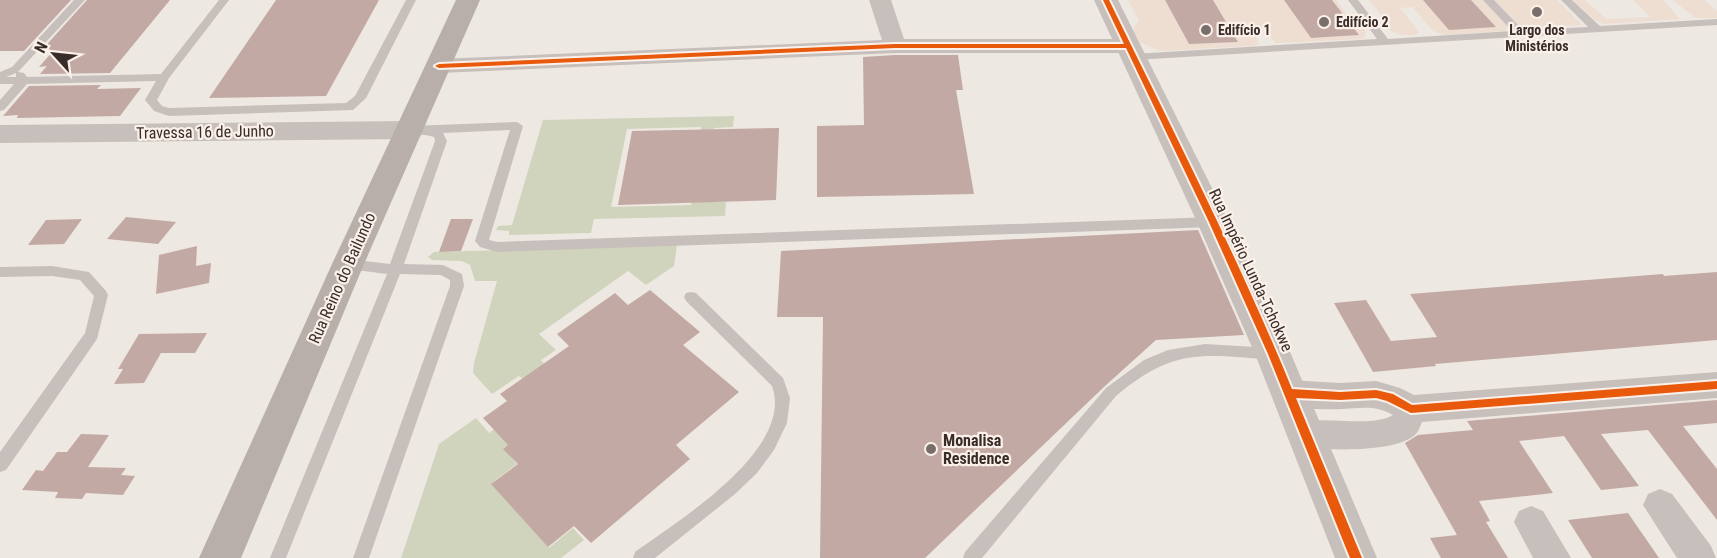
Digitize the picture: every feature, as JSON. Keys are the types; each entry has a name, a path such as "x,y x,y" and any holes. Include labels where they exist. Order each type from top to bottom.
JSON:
{"main road":[{"name":"Rua Reino do Bailundo","path":"219,558 348,264 416,125 468,0"}],"street":[{"path":"880,0 895,46"},
{"name":"Rua Império Lunda-Tchokwe","path":"1106,0 1213,222 1273,354 1356,558"},
{"path":"439,66 895,46 1131,51"},
{"name":"Travessa 16 de Junho","path":"0,134 416,125"},
{"path":"1289,393 1340,396 1376,393 1411,409 1717,385"},
{"path":"1306,434 1360,434 1396,430 1406,423 1411,409"},
{"path":"1660,505 1698,558"},
{"path":"1531,522 1554,558"}],"lane":[{"path":"0,76 16,69 80,0"},
{"path":"224,0 164,77 151,100 153,105 160,110 169,112 349,107 360,98 411,0"},
{"path":"1353,0 1385,42"},
{"path":"1488,0 1521,34"},
{"path":"1566,0 1597,29"},
{"path":"1131,51 1385,42 1717,22"},
{"path":"16,69 24,80"},
{"path":"0,81 164,77"},
{"path":"0,107 24,80"},
{"path":"416,125 517,126 482,241 484,244 497,247 1213,222"},
{"path":"278,558 395,270 441,141 439,135 416,125"},
{"path":"348,264 395,270 443,270 457,278 457,286 361,558"},
{"path":"0,272 52,271 84,276 102,295 92,335 0,465"},
{"path":"641,558 726,492 754,466 770,444 781,420 783,399 778,382 691,297"},
{"path":"971,558 1111,392 1129,375 1153,360 1172,354 1200,350 1273,354"}],"green space":[{"path":"734,116 733,127 714,128 713,140 700,140 701,127 627,129 611,207 691,205 694,188 709,188 707,202 726,202 725,216 594,219 591,233 509,235 509,231 496,230 498,226 512,225 543,120"},
{"path":"677,245 674,266 646,285 628,271 539,334 556,350 541,360 549,369 529,384 519,376 492,394 473,373 497,281 475,281 470,265 462,261 432,260 428,257 434,252"},
{"path":"517,413 531,428 504,448 517,464 493,482 549,548 573,528 584,540 561,558 401,558 439,444 476,418 489,433"}],"shaded area":[{"path":"1128,0 1165,0 1189,44 1238,41 1213,0 1284,0 1311,38 1358,35 1332,0 1336,0 1354,24 1361,23 1365,36 1362,39 1275,43 1265,28 1258,28 1251,29 1258,40 1258,44 1253,46 1160,51 1140,42 1134,27 1139,21"},
{"path":"1369,0 1423,0 1495,27 1471,0 1484,0 1509,28 1504,31 1444,35 1433,31 1413,7 1400,8 1419,32 1416,35 1401,35 1391,31 1377,20 1385,19"},
{"name":"Largo dos Ministérios","path":"1494,0 1557,0 1582,25 1522,28"},
{"path":"1573,0 1585,0 1606,19 1651,17 1633,0 1663,0 1680,19 1604,24 1595,20"},
{"path":"1673,0 1704,0 1717,11 1717,18 1696,18"}],"building":[{"path":"0,0 71,0 24,51 0,51"},
{"path":"87,0 170,0 110,73 40,74 47,66 39,67 54,50 41,51"},
{"path":"276,0 379,0 326,96 209,98"},
{"name":"Edifício 1","path":"1165,0 1213,0 1238,42 1189,44"},
{"name":"Edifício 2","path":"1284,0 1332,0 1359,35 1311,38"},
{"path":"1423,0 1471,0 1496,27 1449,30"},
{"path":"958,55 963,90 956,90 974,194 817,197 817,126 864,125 863,57"},
{"path":"101,85 97,89 141,88 120,116 17,118 18,115 3,116 29,86"},
{"path":"779,128 776,200 618,205 632,131"},
{"path":"126,217 176,222 158,244 107,239"},
{"path":"82,219 64,244 28,245 46,220"},
{"path":"451,219 473,219 461,251 439,252"},
{"name":"Monalisa Residence","path":"1198,230 1244,335 1156,340 925,558 820,558 823,317 777,317 781,251"},
{"path":"197,246 196,266 211,263 209,283 156,294 159,255"},
{"path":"1717,272 1717,340 1435,364 1436,366 1373,372 1334,303 1366,300 1391,341 1437,337 1410,294 1663,274 1664,276"},
{"path":"650,290 700,332 683,345 739,392 676,445 690,459 591,543 574,526 548,547 491,484 518,464 503,449 508,445 483,418 507,401 500,394 569,346 557,334 615,293 628,305"},
{"path":"207,333 195,353 161,353 144,383 114,384 123,369 118,369 139,334"},
{"path":"1717,400 1717,423 1683,426 1717,469 1717,520 1648,430 1601,434 1639,486 1601,490 1564,436 1519,441 1553,493 1479,501 1490,521 1486,522 1508,558 1441,558 1430,538 1457,535 1405,443 1418,435 1473,430 1467,421"},
{"path":"81,434 109,435 88,467 126,468 121,475 135,476 123,495 86,493 82,499 55,498 58,492 22,490 36,470 43,471 57,452 67,452"},
{"path":"1628,513 1659,558 1592,558 1568,520"}],"cycle path":[{"path":"1106,0 1213,222 1273,354 1356,558"},
{"path":"439,66 895,46 1128,46"},
{"path":"1289,393 1340,396 1376,394 1389,397 1411,409 1717,385"}],"place":[{"name":"Largo dos Ministérios","path":"1537,12"},
{"name":"Edifício 2","path":"1324,22"},
{"name":"Edifício 1","path":"1206,30"},
{"name":"Monalisa Residence","path":"931,449"}]}
